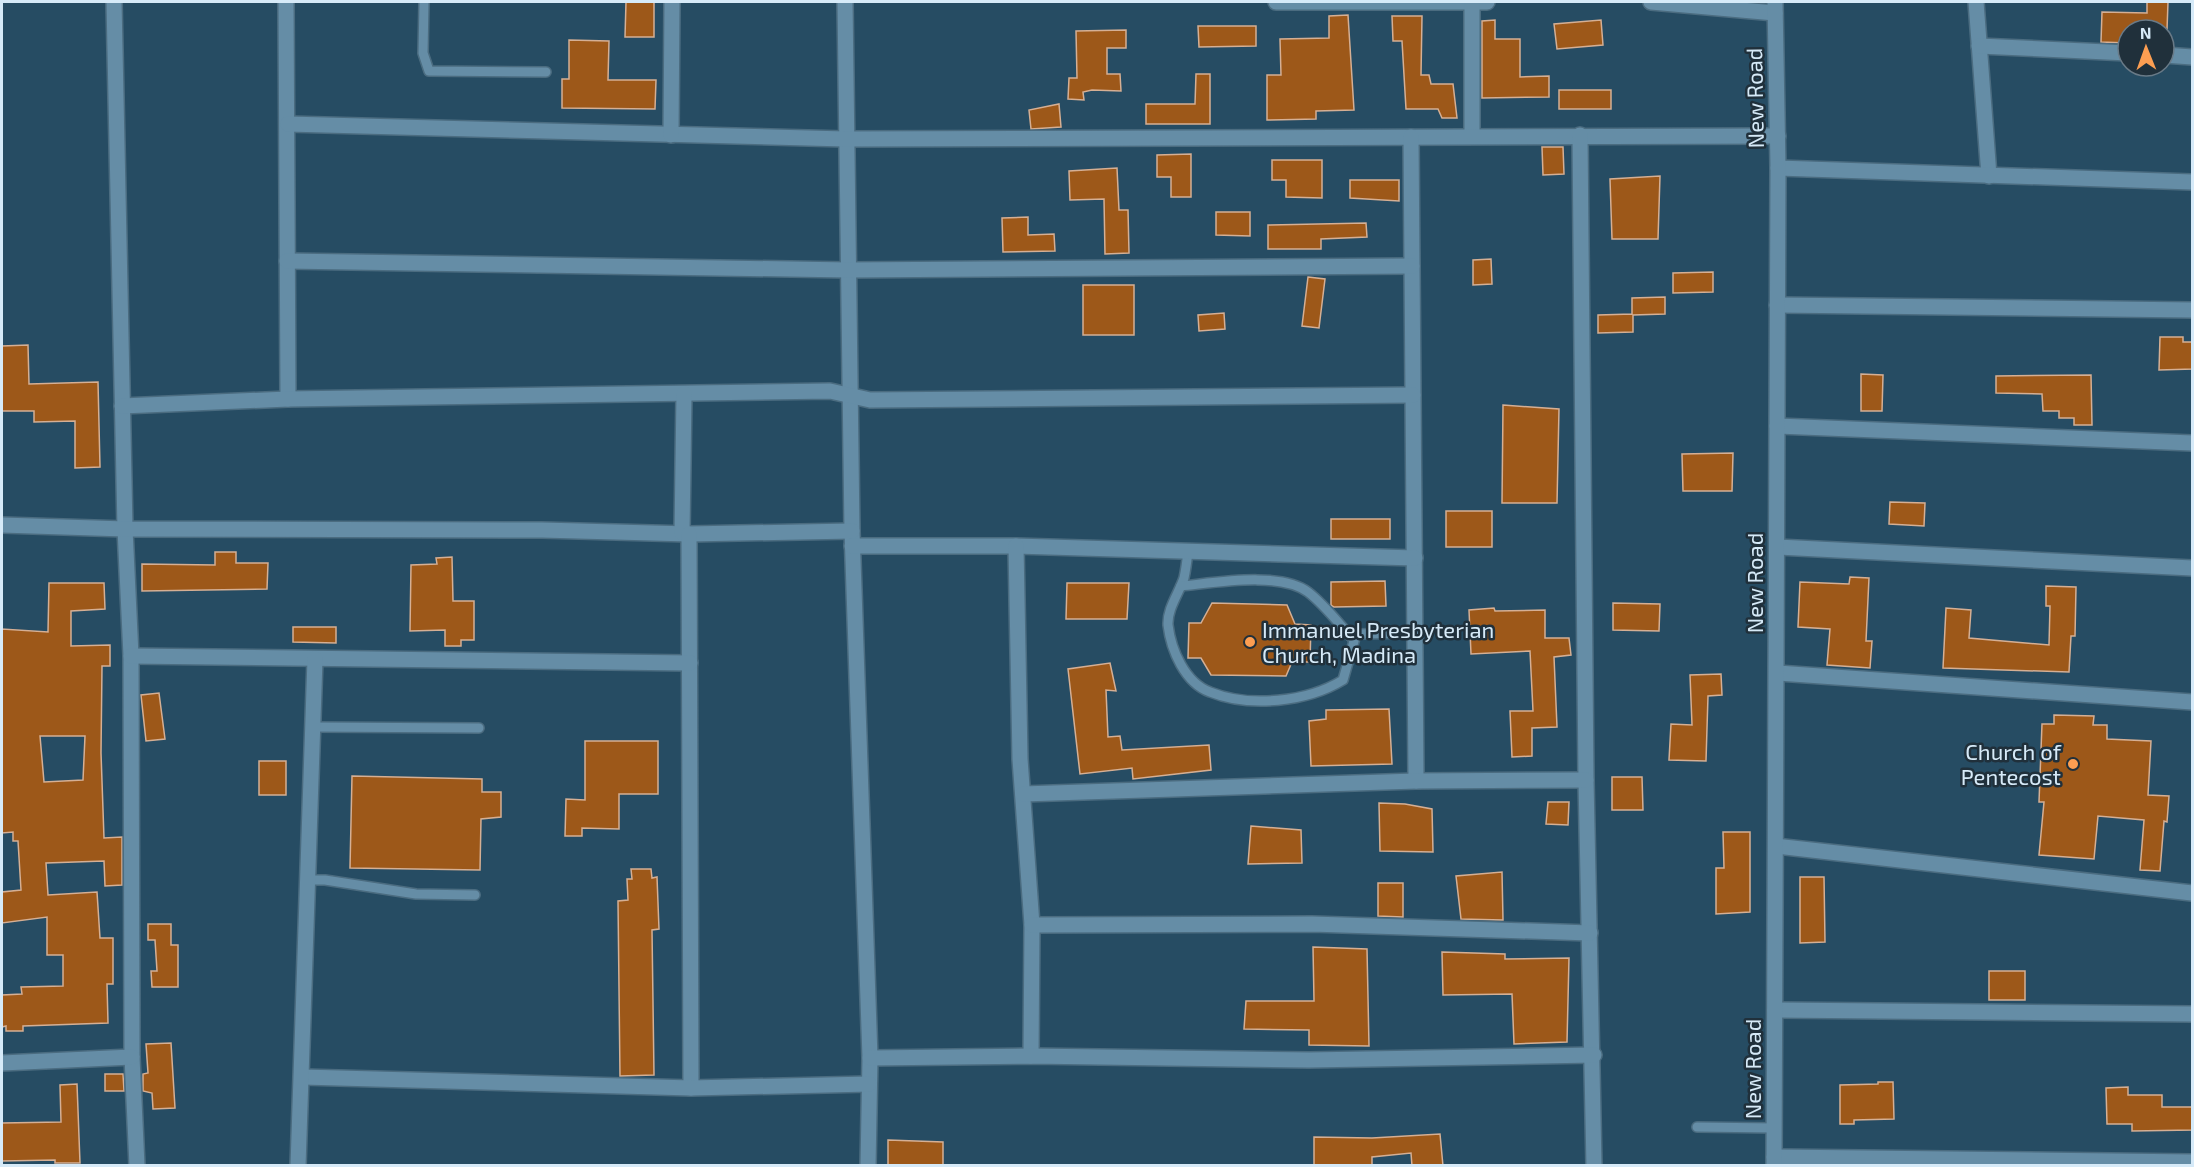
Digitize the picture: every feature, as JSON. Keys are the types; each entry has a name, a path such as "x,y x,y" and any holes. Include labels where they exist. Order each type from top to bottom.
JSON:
{"street":[{"path":"114,2 125,529 131,656 132,1057 137,1166"},
{"path":"286,2 288,399"},
{"path":"671,135 672,2"},
{"path":"845,2 852,546 870,1058 868,1166"},
{"path":"1276,2 1487,2"},
{"path":"1472,2 1472,136"},
{"path":"1651,2 1775,7"},
{"path":"1976,2 1989,176"},
{"name":"New Road","path":"1774,1161 1778,168 1775,7"},
{"path":"1978,46 2116,52"},
{"path":"2176,56 2193,57"},
{"path":"288,124 845,139 1778,136"},
{"path":"1580,135 1586,780 1594,1054 1594,1166"},
{"path":"1411,137 1416,781"},
{"path":"1778,168 2193,182"},
{"path":"287,261 848,270 1412,266"},
{"path":"1777,304 2193,310"},
{"path":"123,406 288,399 830,391 870,400 1413,395"},
{"path":"684,394 685,534 690,663 691,1088"},
{"path":"1777,426 2193,443"},
{"path":"2,525 125,529 530,530 685,534 852,531"},
{"path":"852,546 1016,546 1415,558"},
{"path":"1016,546 1019,737 1032,925 1031,1056"},
{"path":"1777,548 2193,568"},
{"path":"131,656 690,663"},
{"path":"298,1166 310,880 315,659"},
{"path":"1777,673 2193,702"},
{"path":"1023,794 1416,781 1586,780"},
{"path":"1776,846 2193,893"},
{"path":"1032,925 1312,924 1590,933"},
{"path":"1775,1010 2193,1014"},
{"path":"870,1058 1031,1056 1309,1060 1594,1054"},
{"path":"2,1063 132,1057"},
{"path":"303,1077 691,1088 868,1084"},
{"path":"1774,1161 2193,1162"}],"lane":[{"path":"424,2 423,53 429,71 546,72"},
{"path":"1188,551 1181,586 1168,622 1178,660 1193,680 1208,692 1235,698 1270,700 1296,698 1334,686 1343,680 1353,639 1361,632 1415,633"},
{"path":"1181,586 1283,582 1298,587 1316,599 1353,639"},
{"path":"313,727 479,728"},
{"path":"310,880 324,880 416,894 475,895"},
{"path":"1697,1127 1774,1128"}],"building":[{"path":"626,2 654,2 654,37 625,37"},
{"path":"2147,2 2168,2 2167,18 2116,18 2116,43 2101,42 2102,12 2147,13"},
{"path":"1348,15 1354,110 1316,111 1316,119 1267,120 1267,75 1281,75 1280,39 1329,38 1329,16"},
{"path":"1392,16 1422,16 1421,75 1429,75 1431,84 1453,84 1457,118 1442,118 1438,109 1406,109 1402,41 1393,41"},
{"path":"1495,20 1495,39 1520,39 1520,77 1549,76 1549,97 1482,98 1482,21"},
{"path":"1601,20 1603,45 1557,49 1554,24"},
{"path":"1198,26 1256,26 1256,46 1199,47"},
{"path":"1126,30 1126,48 1107,48 1107,74 1120,74 1121,91 1092,90 1083,92 1084,100 1068,99 1069,78 1077,78 1076,31"},
{"path":"569,40 609,41 608,80 656,80 655,109 562,108 562,79 569,79"},
{"path":"1196,74 1210,74 1210,124 1146,124 1146,104 1195,104"},
{"path":"1559,90 1611,90 1611,109 1559,109"},
{"path":"1059,104 1061,127 1031,129 1029,110"},
{"path":"1542,147 1563,147 1564,174 1543,175"},
{"path":"1191,154 1191,197 1171,197 1171,177 1157,177 1157,155"},
{"path":"1272,160 1322,160 1322,198 1286,197 1286,180 1272,180"},
{"path":"1117,168 1119,210 1128,210 1129,253 1105,254 1104,199 1070,200 1069,171"},
{"path":"1660,176 1658,239 1612,239 1610,179"},
{"path":"1350,180 1399,180 1399,201 1350,198"},
{"path":"1216,212 1250,212 1250,236 1216,235"},
{"path":"1028,217 1028,235 1054,234 1055,251 1003,252 1002,218"},
{"path":"1366,223 1367,237 1321,239 1321,249 1268,249 1268,225"},
{"path":"1491,259 1492,284 1473,285 1473,260"},
{"path":"1713,272 1713,292 1673,293 1673,273"},
{"path":"1308,277 1325,279 1319,328 1302,326"},
{"path":"1083,285 1134,285 1134,335 1083,335"},
{"path":"1665,297 1665,314 1633,315 1633,332 1598,333 1598,315 1632,314 1632,298"},
{"path":"1224,313 1225,329 1199,331 1198,315"},
{"path":"2160,337 2183,337 2183,342 2193,342 2193,369 2159,370"},
{"path":"28,345 29,384 98,382 100,467 75,468 75,421 34,422 34,411 2,411 2,346"},
{"path":"1861,374 1883,375 1882,411 1861,411"},
{"path":"2091,375 2092,425 2074,425 2074,418 2059,418 2059,411 2043,411 2042,394 1996,393 1996,376"},
{"path":"1503,405 1559,409 1557,503 1502,503"},
{"path":"1733,453 1732,491 1683,491 1682,454"},
{"path":"1890,502 1925,503 1924,526 1889,524"},
{"path":"1446,511 1492,511 1492,547 1446,547"},
{"path":"1331,519 1390,519 1390,539 1331,539"},
{"path":"215,552 236,552 236,563 268,563 267,589 142,591 142,564 215,565"},
{"path":"452,557 453,601 474,601 474,640 461,640 461,646 445,646 445,630 410,631 411,565 437,564 436,558"},
{"path":"1850,577 1869,578 1866,641 1872,641 1870,668 1827,665 1830,629 1798,627 1800,582 1849,584"},
{"path":"1385,581 1386,606 1334,607 1331,605 1331,582"},
{"path":"49,583 104,583 105,609 71,611 71,646 110,645 110,666 102,666 101,753 104,838 122,837 122,885 105,886 104,861 46,863 48,895 97,892 100,938 113,938 113,984 107,984 108,1023 23,1026 23,1031 6,1031 6,1026 2,1027 2,995 22,994 21,987 63,986 63,955 47,955 47,917 2,923 2,892 21,890 18,841 13,841 13,832 2,833 2,629 48,632","holes":["40,736 85,736 83,780 44,782"]},
{"path":"1067,583 1129,583 1127,619 1066,619"},
{"path":"2046,586 2076,587 2075,636 2071,636 2069,672 1943,668 1946,608 1971,610 1969,638 2049,645 2050,606 2046,606"},
{"name":"Immanuel Presbyterian Church, Madina","path":"1212,603 1287,605 1295,624 1311,625 1310,662 1292,662 1286,676 1211,675 1201,658 1188,658 1189,623 1201,623"},
{"path":"1613,603 1660,604 1659,631 1613,630"},
{"path":"1494,608 1495,611 1545,610 1545,638 1569,638 1571,655 1554,657 1557,727 1532,728 1532,756 1512,757 1510,711 1533,711 1530,651 1471,654 1469,610"},
{"path":"293,627 336,627 336,643 293,642"},
{"path":"1110,663 1116,691 1106,690 1108,737 1120,736 1122,750 1209,745 1211,770 1133,779 1132,768 1080,774 1068,669"},
{"path":"1721,674 1722,695 1708,696 1706,761 1669,760 1671,724 1692,725 1690,675"},
{"path":"159,693 165,739 146,741 141,695"},
{"path":"1389,709 1392,764 1311,766 1309,721 1326,719 1326,710"},
{"path":"2054,715 2094,716 2093,725 2107,725 2107,739 2151,741 2148,795 2169,796 2167,822 2164,821 2160,871 2140,870 2144,820 2098,816 2094,859 2039,855 2044,802 2039,802 2042,724 2054,724"},
{"path":"585,741 658,741 658,794 619,794 619,829 582,828 582,836 565,836 566,799 585,800"},
{"path":"259,761 286,761 286,795 259,795"},
{"path":"352,776 482,779 482,792 501,792 501,817 481,819 480,870 350,868"},
{"path":"1612,777 1642,777 1643,810 1612,810"},
{"path":"1548,802 1569,802 1568,825 1546,824"},
{"path":"1379,803 1405,804 1432,809 1433,852 1380,851"},
{"path":"1251,826 1301,830 1302,863 1248,864"},
{"path":"1723,832 1750,832 1750,912 1716,914 1716,868 1724,868"},
{"path":"631,869 651,869 652,878 657,877 659,929 652,930 654,1075 620,1076 618,901 628,900 627,879 632,879"},
{"path":"1502,872 1503,920 1461,919 1456,876"},
{"path":"1800,877 1824,877 1825,942 1800,943"},
{"path":"1378,883 1403,883 1403,917 1378,916"},
{"path":"148,924 171,924 171,945 178,945 178,987 152,987 151,971 157,971 155,940 148,940"},
{"path":"1313,947 1367,949 1369,1046 1309,1045 1309,1030 1244,1029 1246,1001 1314,1001"},
{"path":"1442,952 1505,954 1505,959 1569,958 1567,1042 1514,1044 1512,994 1443,995"},
{"path":"1989,971 2025,971 2025,1000 1989,1000"},
{"path":"171,1043 175,1108 153,1109 152,1093 143,1091 143,1074 148,1073 146,1044"},
{"path":"105,1074 123,1074 124,1091 105,1091"},
{"path":"1878,1082 1893,1082 1894,1119 1854,1120 1854,1124 1840,1124 1840,1085 1878,1084"},
{"path":"77,1084 80,1163 55,1163 55,1160 2,1161 2,1123 61,1122 60,1085"},
{"path":"2128,1087 2128,1095 2162,1095 2162,1107 2193,1107 2193,1130 2132,1131 2132,1124 2107,1124 2106,1088"},
{"path":"1440,1134 1443,1166 1412,1166 1411,1153 1372,1157 1372,1166 1314,1166 1314,1137 1372,1138"},
{"path":"888,1140 943,1142 943,1166 888,1166"}],"place":[{"name":"Immanuel Presbyterian Church, Madina","path":"1250,642"},
{"name":"Church of Pentecost","path":"2073,764"}]}
